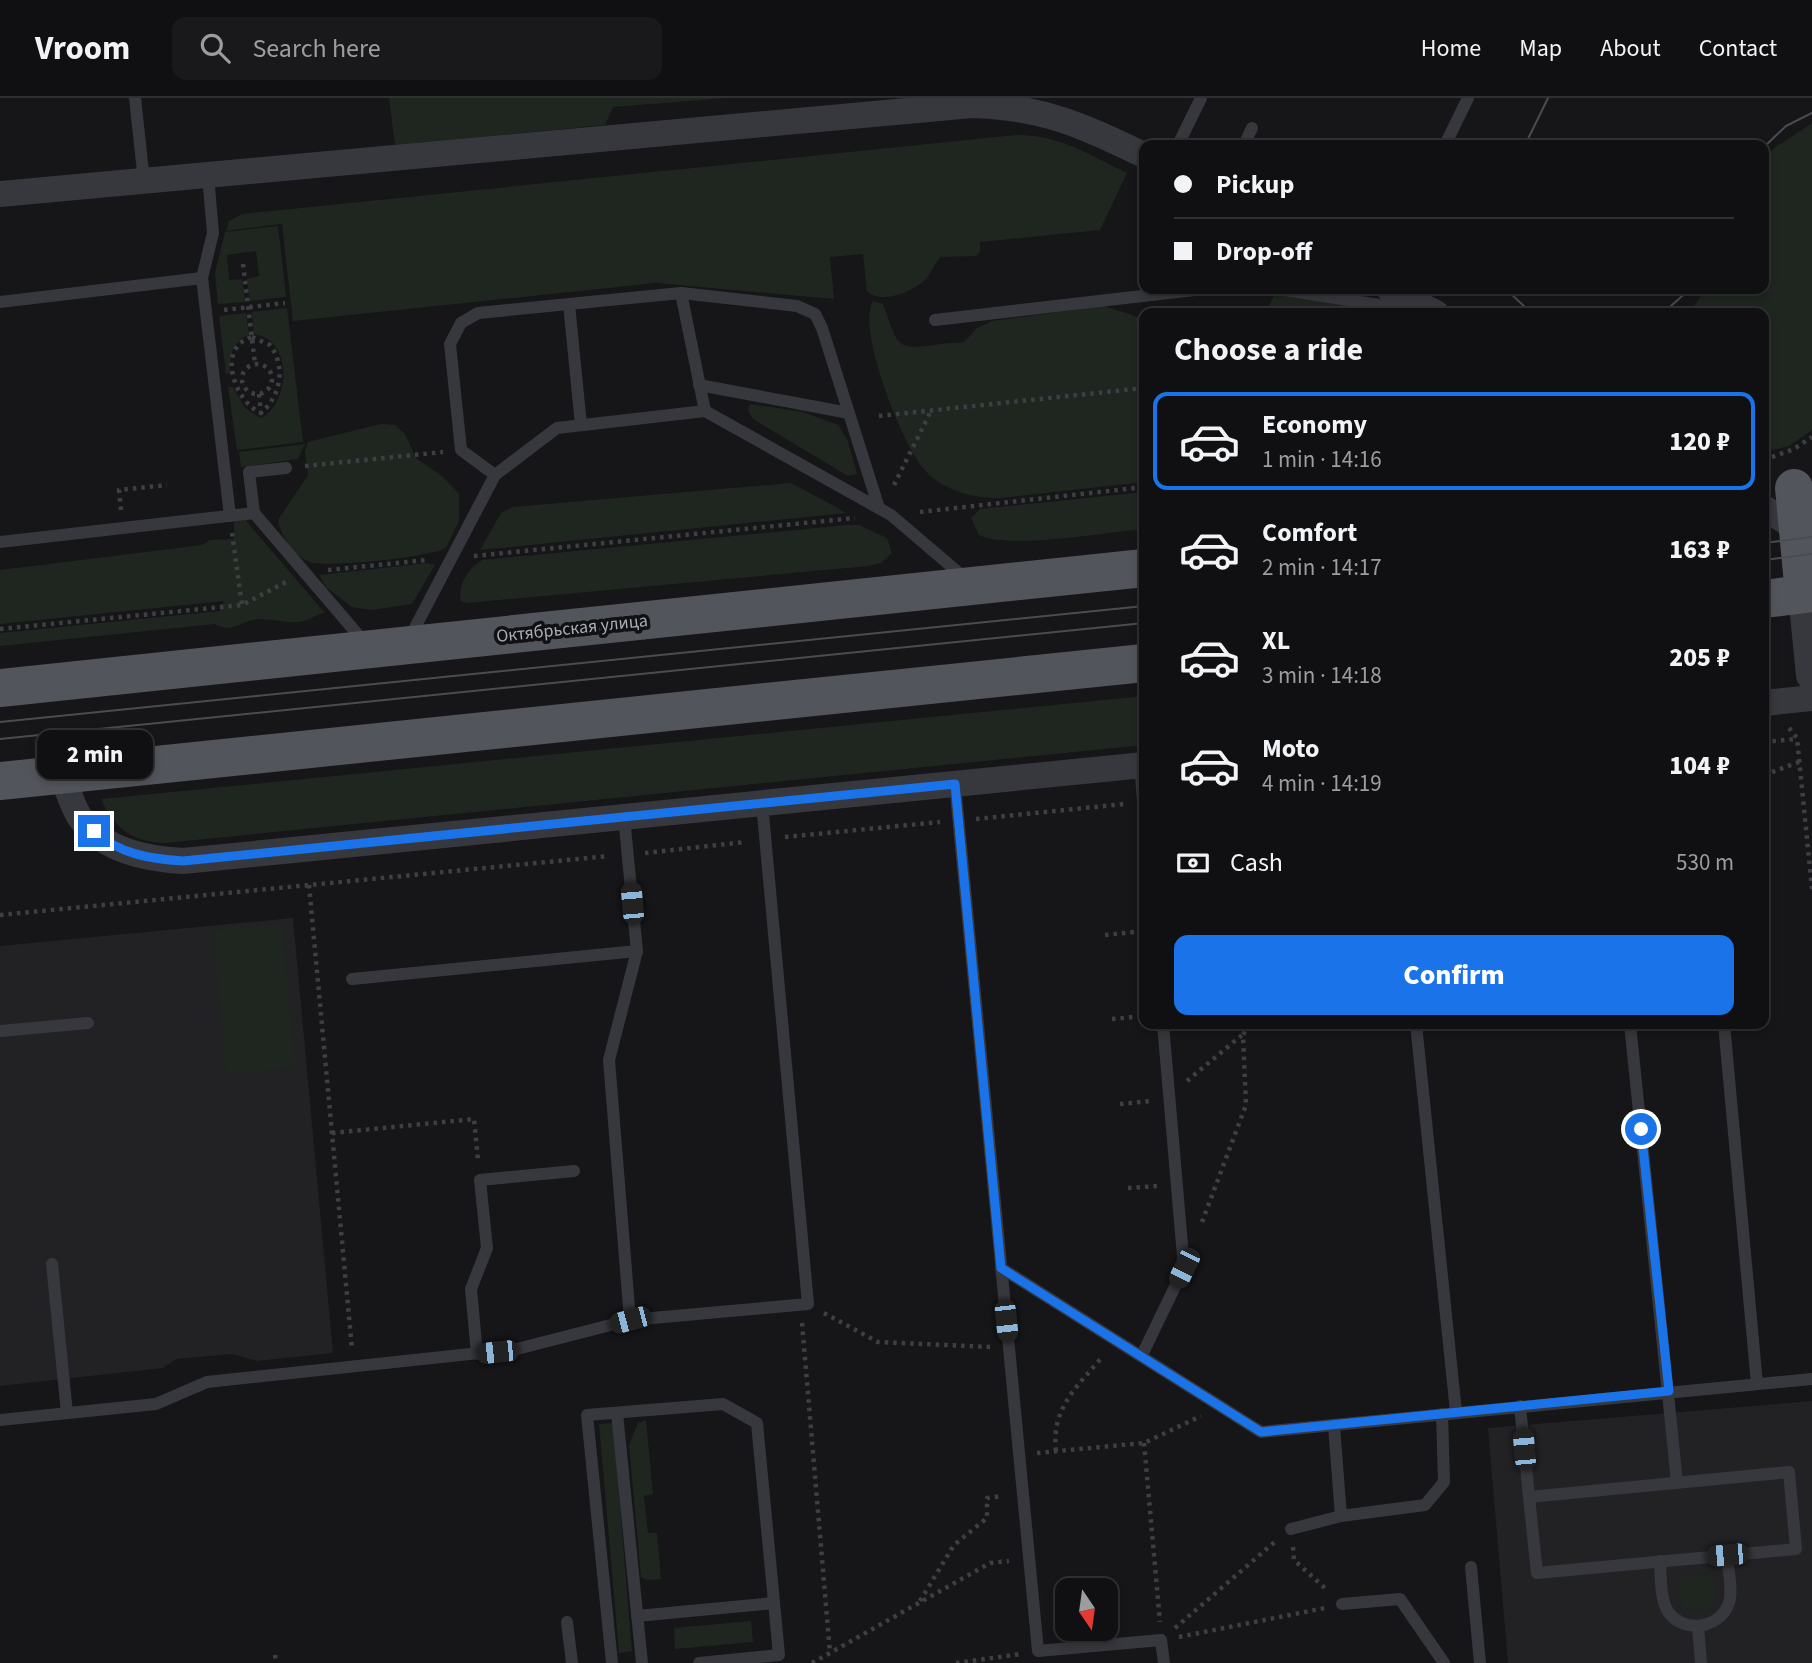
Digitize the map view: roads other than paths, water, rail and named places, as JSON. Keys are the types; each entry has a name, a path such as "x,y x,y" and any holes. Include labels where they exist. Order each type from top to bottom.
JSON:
{"main road":[{"path":"1769,598 1808,594 1798,529 1783,493"},
{"name":"Октябрьская улица","path":"0,688 1139,569"},
{"path":"0,781 1139,664"}],"street":[{"path":"0,194 208,176 892,105 1011,106 1071,120 1139,153"},
{"path":"1400,294 1426,308"},
{"path":"1808,594 1812,675"},
{"path":"1769,702 1812,698"},
{"path":"61,774 81,818 107,843 149,859 197,859 1139,765"}],"lane":[{"path":"135,98 144,181"},
{"path":"1180,140 1201,98"},
{"path":"1447,140 1468,98"},
{"path":"1246,140 1252,128"},
{"path":"208,176 214,233 202,278 230,516"},
{"path":"0,302 202,278"},
{"path":"681,293 705,411"},
{"path":"495,475 461,450 450,344 461,323 478,313 681,293 797,306 815,314 885,512"},
{"path":"934,320 1160,294"},
{"path":"1310,294 1398,308"},
{"path":"569,304 582,425"},
{"path":"699,385 849,413"},
{"path":"285,468 249,472 254,513 305,572 387,647 452,558 495,475 557,428 705,411 885,512 974,586"},
{"path":"0,542 254,513"},
{"path":"955,784 1038,1651 1161,1640 1164,1663"},
{"path":"0,1420 156,1404 207,1382 517,1349 630,1320 804,1305 762,803"},
{"path":"624,817 637,951 609,1060 630,1320"},
{"path":"352,979 637,951"},
{"path":"0,1031 88,1023"},
{"path":"1142,1355 1184,1268 1163,1029"},
{"path":"1417,1029 1457,1412"},
{"path":"1631,1029 1677,1482"},
{"path":"1724,1029 1757,1384"},
{"path":"477,1354 471,1289 487,1248 480,1180 574,1171"},
{"path":"52,1264 67,1413"},
{"path":"1001,1268 1261,1432 1812,1379"},
{"path":"612,1663 587,1415 723,1404 757,1423 779,1655 699,1663"},
{"path":"1520,1406 1536,1573 1796,1549 1789,1472 1529,1497"},
{"path":"617,1413 642,1663"},
{"path":"1291,1528 1341,1516 1424,1505 1444,1482 1443,1414"},
{"path":"1334,1426 1341,1516"},
{"path":"1660,1561 1665,1607 1681,1622 1698,1626 1713,1623 1728,1606 1730,1595 1727,1555"},
{"path":"1471,1567 1480,1663"},
{"path":"1342,1604 1400,1599 1444,1663"},
{"path":"637,1616 774,1603"},
{"path":"567,1622 572,1663"},
{"path":"1698,1626 1701,1663"}],"tram line":[{"path":"1527,140 1548,98"},
{"path":"1769,142 1786,126 1812,113"},
{"path":"1511,294 1526,308"},
{"path":"1669,308 1684,294"},
{"path":"1769,542 1812,537"},
{"path":"1769,559 1812,554"},
{"path":"0,722 1139,607"},
{"path":"0,739 1139,624"}]}
